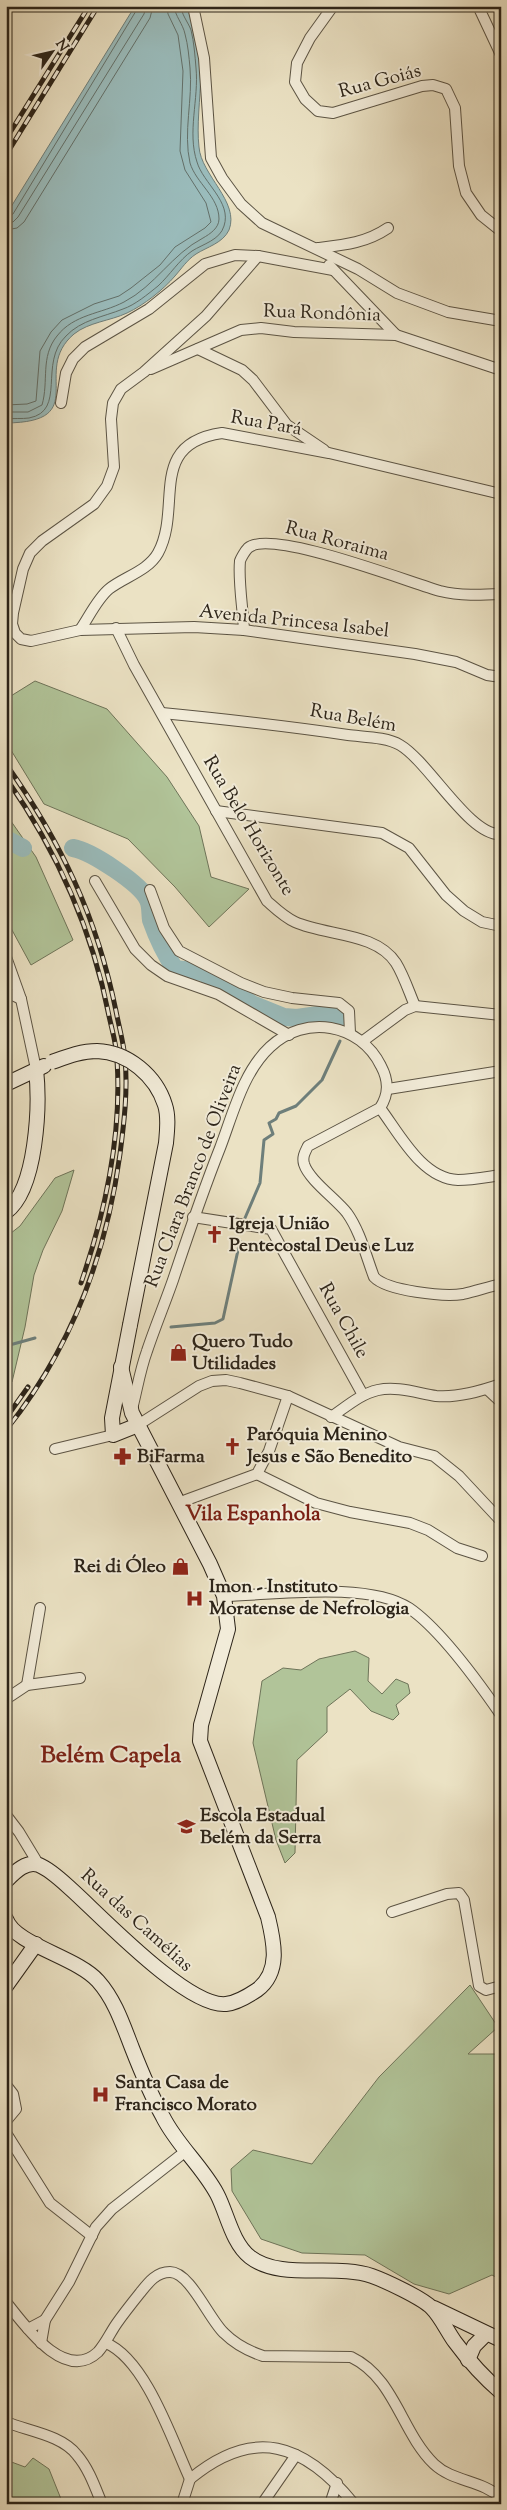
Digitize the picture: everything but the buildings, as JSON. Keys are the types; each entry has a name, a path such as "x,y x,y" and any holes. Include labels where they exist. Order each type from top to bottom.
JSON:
{"main road":[{"path":"6,1084 52,1062 76,1054 96,1051 127,1059 141,1068 155,1084 165,1105 168,1124 166,1143 121,1367 112,1418 113,1435"},
{"path":"6,1212 22,1194 33,1151 38,1104 36,1069"},
{"name":"Rua das Camélias","path":"39,1865 60,1878 157,1968 201,1999 215,2004 226,2004 244,1998 265,1984 274,1960 274,1941 268,1917 200,1741 202,1725 228,1629 224,1596 135,1419 121,1367"},
{"path":"113,1435 135,1419"},
{"path":"6,1881 25,1866 39,1865"},
{"path":"7,1924 20,1937 82,1967 98,1981 118,2013 162,2117 172,2136 186,2151 212,2186 234,2232 249,2256 263,2264 282,2268 371,2275 431,2307 501,2340"},
{"path":"6,1986 36,1944"},
{"path":"431,2307 468,2360 481,2375 501,2392"},
{"path":"468,2360 474,2346 486,2334"}],"street":[{"path":"193,6 204,58 211,158 222,178 241,204 262,223 358,269 398,293 448,312 501,321"},
{"name":"Rua Goiás","path":"333,6 310,38 297,63 295,82 305,99 318,111 333,113 422,86 434,85 446,90 455,108 459,166 466,193 481,215 501,231"},
{"path":"478,6 501,55"},
{"path":"317,248 363,242 388,228"},
{"path":"317,248 333,270 396,335"},
{"path":"61,403 66,373 73,359 85,347 149,309 205,264 235,255 258,256 333,270"},
{"name":"Rua Rondônia","path":"80,630 31,641 21,639 15,633 12,624 13,613 23,569 30,553 42,541 94,504 107,486 114,467 111,419 113,403 121,389 144,372 206,316 258,256"},
{"name":"Rua Rondônia","path":"144,372 222,337 248,329 396,335 501,370"},
{"path":"198,349 242,370 253,380 287,425 329,453"},
{"name":"Rua Pará","path":"80,630 106,591 151,562 158,553 163,537 172,469 180,454 189,444 204,436 222,434 329,453 501,494"},
{"name":"Rua Roraima","path":"244,630 240,560 247,549 256,543 268,542 313,552 440,591 481,595 501,594"},
{"name":"Avenida Princesa Isabel","path":"80,630 116,628 244,630 415,654 456,662 487,675 501,677"},
{"name":"Rua Belo Horizonte","path":"116,628 216,811 268,901 281,914 294,922 316,930 368,942 385,951 396,962 415,1006"},
{"name":"Rua Belém","path":"162,713 272,724 399,744 418,758 468,818 494,834 501,834"},
{"path":"216,811 382,833 409,848 446,895 464,911 482,922 501,926"},
{"path":"96,881 135,949 151,965 167,976 218,994 289,1035"},
{"path":"150,890 164,928 178,951 241,983 264,992 345,1006 351,1018 350,1033"},
{"path":"6,957 21,999 36,1069"},
{"path":"6,992 21,999"},
{"path":"363,1040 405,1010 415,1006 501,1015"},
{"name":"Rua Clara Branco de Oliveira","path":"135,1419 147,1351 193,1217 245,1084 256,1062 271,1046 289,1035 302,1030 328,1027 350,1033 363,1040 376,1056 384,1071 388,1088"},
{"path":"501,1071 388,1088 386,1099 380,1108 308,1146 303,1155 304,1164 309,1173 351,1220 374,1277 380,1283 391,1288 452,1294 461,1294 501,1284"},
{"path":"380,1108 425,1166 442,1177 456,1180 501,1175"},
{"name":"Rua Chile","path":"193,1217 271,1229 363,1395"},
{"path":"135,1419 212,1381 226,1380 288,1396 399,1447 434,1456 459,1476 501,1521"},
{"path":"331,1417 363,1395 379,1390 399,1389 452,1396 487,1389 501,1384"},
{"path":"487,1389 501,1402"},
{"path":"178,1503 256,1474 269,1451 288,1396"},
{"path":"55,1449 113,1435"},
{"path":"256,1474 316,1503 350,1512 410,1523 428,1530 457,1548 482,1556"},
{"path":"224,1596 345,1592 388,1599 408,1608 429,1627 453,1652 501,1715"},
{"path":"27,1685 40,1608"},
{"path":"6,1699 27,1685 80,1678"},
{"path":"6,1815 39,1865"},
{"path":"392,1912 447,1894 459,1893 464,1900 479,1986 486,1990 501,1986"},
{"path":"6,2085 13,2094 16,2109 6,2121"},
{"path":"6,2133 50,2203 92,2236"},
{"path":"41,2343 46,2320 69,2282 96,2228 112,2209 186,2151"},
{"path":"6,2302 41,2343 59,2356 79,2362 92,2356 106,2343 115,2325 149,2282 159,2274 170,2272 178,2274 188,2282 212,2320 224,2334 250,2352 263,2356 334,2355 352,2357 364,2363 376,2374 422,2450 434,2464 448,2475 493,2491 501,2498"},
{"path":"28,2330 46,2320"},
{"path":"106,2343 122,2351 132,2362 149,2389 190,2479"},
{"path":"6,2422 65,2444 76,2453 102,2504"},
{"path":"182,2504 190,2479 224,2456 239,2450 263,2447 281,2449 317,2467 337,2483 354,2504"},
{"path":"262,2504 296,2455"},
{"path":"330,2504 337,2483"}],"green space":[{"path":"35,681 107,709 167,777 199,826 211,877 249,889 209,927 175,887 128,839 44,804 6,742 6,699"},
{"path":"6,814 36,857 73,940 31,965 6,919"},
{"path":"74,1170 62,1211 43,1250 34,1275 25,1327 12,1382 6,1384 6,1297 10,1281 6,1278 6,1237 20,1226 55,1178"},
{"path":"355,1651 369,1658 368,1681 382,1694 396,1679 408,1684 410,1693 396,1705 399,1714 393,1720 371,1711 350,1689 327,1707 327,1732 297,1760 295,1853 285,1863 276,1840 253,1743 262,1681 283,1668 301,1670 319,1659"},
{"path":"470,1985 498,2027 468,2054 501,2054 501,2280 492,2275 449,2294 414,2284 365,2255 302,2253 261,2239 232,2191 231,2169 253,2150 312,2164 379,2077"},
{"path":"33,2458 49,2469 63,2504 6,2504 6,2460 25,2467"}],"water":[{"path":"135,6 184,6 193,21 201,56 199,147 206,168 229,209 231,220 229,230 219,241 190,259 165,287 133,310 93,324 74,334 62,348 57,363 54,404 47,414 32,420 6,423 6,215"}],"waterway":[{"path":"6,839 23,848"},
{"path":"73,848 81,850 115,869 144,893 149,902 151,920 156,933 175,969 202,972 252,1004 284,1017 297,1018 332,1013 339,1015 344,1023"},
{"path":"245,1218 260,1183 264,1140 273,1134 269,1123 276,1119 279,1113 296,1106 322,1080 340,1041"},
{"path":"171,1327 215,1323 223,1319 240,1241"},
{"path":"6,1346 35,1338"}],"railway":[{"path":"6,139 89,6"},
{"path":"6,155 98,6"},
{"path":"6,764 44,822 60,852 87,912 99,944 108,977 123,1041 126,1071 123,1130 114,1192 95,1265 67,1334 29,1399 6,1430"},
{"path":"6,778 57,862 70,891 93,952 116,1049 117,1117 110,1173 90,1256 81,1283"},
{"path":"6,1418 28,1387"}],"place":[{"name":"Igreja União Pentecostal Deus e Luz","path":"215,1235"},
{"name":"Quero Tudo Utilidades","path":"178,1353"},
{"name":"Paróquia Menino Jesus e São Benedito","path":"233,1446"},
{"name":"BiFarma","path":"123,1457"},
{"name":"Rei di Óleo","path":"180,1567"},
{"name":"Imon - Instituto Moratense de Nefrologia","path":"195,1598"},
{"name":"Escola Estadual Belém da Serra","path":"186,1827"},
{"name":"Santa Casa de Francisco Morato","path":"101,2094"}],"district":[{"name":"Vila Espanhola","path":"253,1515"},
{"name":"Belém Capela","path":"111,1756"}]}
